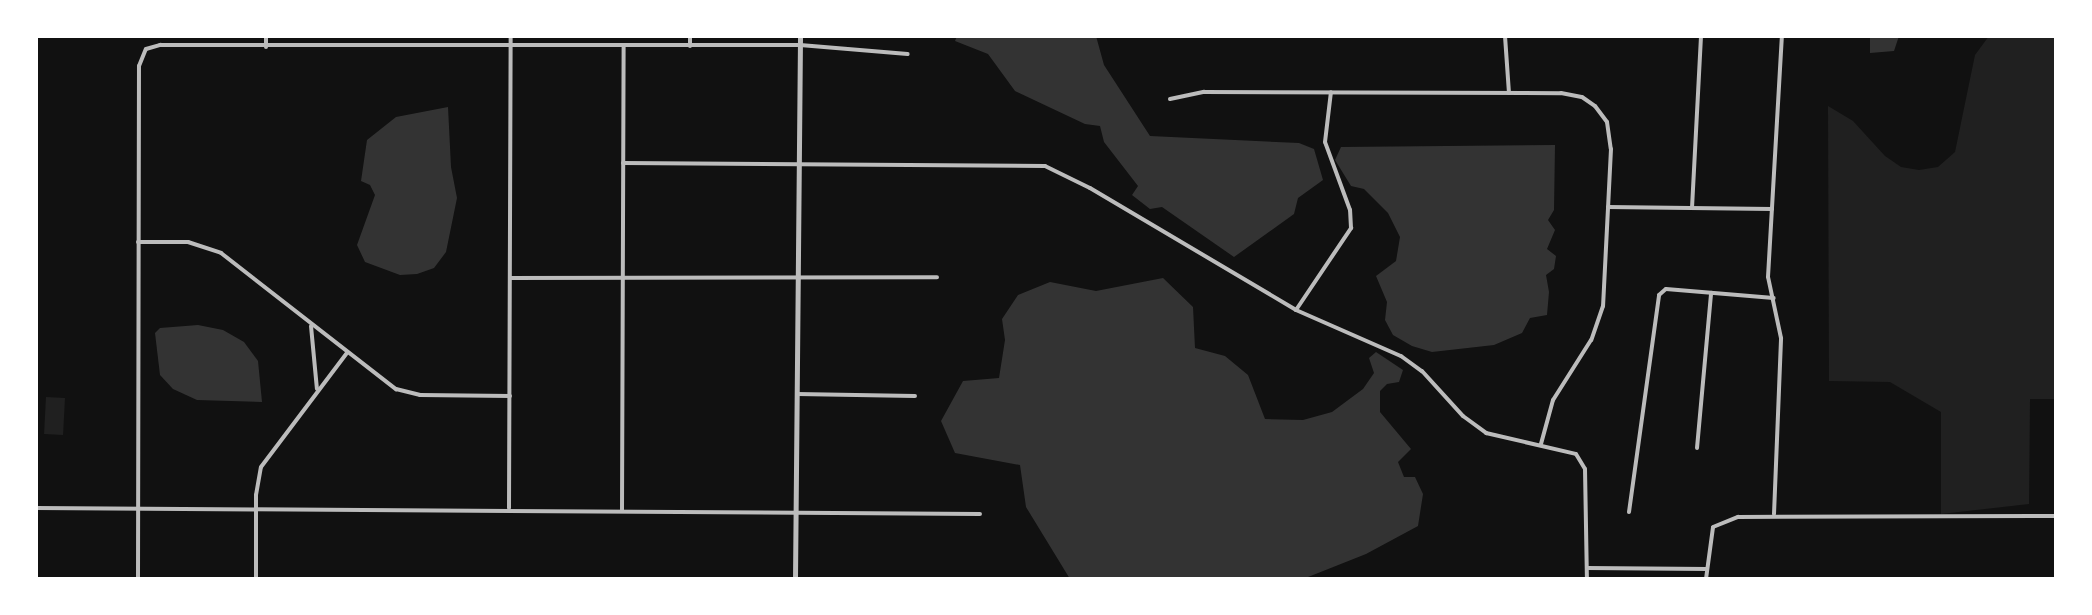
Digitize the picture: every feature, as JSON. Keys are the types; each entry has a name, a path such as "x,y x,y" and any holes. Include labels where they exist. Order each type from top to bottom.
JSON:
{"street":[{"path":"266,36 266,47"},
{"path":"509,508 511,36"},
{"path":"690,36 690,46"},
{"path":"795,579 800,36"},
{"path":"1505,36 1509,93"},
{"path":"1692,208 1701,36"},
{"path":"1774,514 1781,338 1768,277 1782,36"},
{"path":"138,579 139,66 146,49 160,45 511,48 800,45 908,54"},
{"path":"622,510 624,47"},
{"path":"1170,99 1204,92 1509,93 1572,95 1595,106 1610,134 1608,207 1600,318 1591,340 1553,400 1541,444"},
{"path":"1296,310 1351,228 1350,210 1325,142 1331,92"},
{"path":"623,163 1045,166 1090,188 1296,310 1401,356 1422,371 1463,416 1486,433 1572,452 1583,463 1587,579"},
{"path":"1608,207 1772,209"},
{"path":"138,242 188,242 221,253 311,326 396,389 412,395 510,396"},
{"path":"510,278 937,277"},
{"path":"1629,512 1659,296 1666,289 1774,298"},
{"path":"1697,448 1711,293"},
{"path":"311,326 318,390"},
{"path":"256,579 258,479 266,458 347,353"},
{"path":"797,394 915,396"},
{"path":"36,508 509,508 980,514"},
{"path":"1706,579 1709,537 1718,523 1774,514 2056,516"},
{"path":"1587,568 1707,569"}],"shaded area":[{"path":"957,36 1096,36 1104,65 1150,136 1299,143 1314,149 1323,180 1298,198 1294,214 1234,257 1162,207 1150,209 1132,195 1138,186 1104,142 1100,126 1085,124 1015,91 988,54 955,41"},
{"path":"1870,36 1899,36 1894,51 1870,53"},
{"path":"1989,36 2056,36 2056,399 2030,399 2029,504 1941,514 1941,412 1890,382 1829,381 1828,106 1853,121 1885,156 1901,167 1919,170 1938,167 1955,152 1975,55"},
{"path":"448,107 451,167 457,198 446,252 434,268 417,274 400,275 365,262 357,245 375,195 370,185 361,181 367,140 396,117"},
{"path":"1555,145 1554,210 1548,220 1555,230 1547,249 1556,256 1554,269 1546,275 1549,292 1547,315 1530,318 1522,333 1494,345 1432,352 1412,346 1393,335 1385,320 1387,302 1376,276 1396,261 1400,237 1388,213 1364,189 1351,186 1335,160 1341,147"},
{"path":"1163,278 1193,307 1195,348 1225,356 1248,375 1265,419 1303,420 1332,412 1363,389 1374,373 1369,358 1376,352 1403,370 1399,382 1387,384 1380,391 1380,412 1411,449 1398,462 1404,477 1415,477 1423,494 1418,526 1366,554 1303,579 1070,579 1026,507 1020,465 955,453 941,421 963,381 999,378 1005,340 1002,319 1018,295 1050,282 1096,291"},
{"path":"198,325 223,330 244,342 258,361 262,402 197,400 173,389 160,375 155,333 160,328"},
{"path":"46,397 65,398 63,435 44,434"}]}
